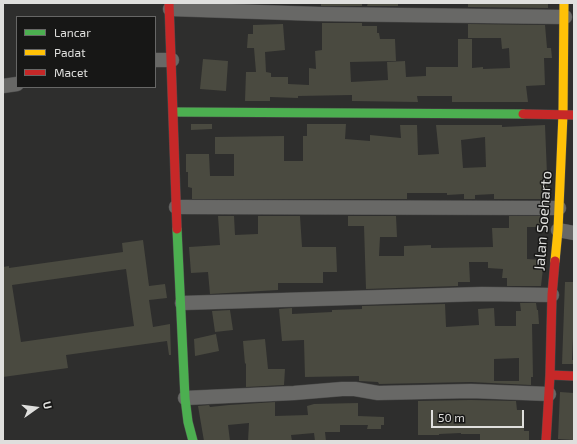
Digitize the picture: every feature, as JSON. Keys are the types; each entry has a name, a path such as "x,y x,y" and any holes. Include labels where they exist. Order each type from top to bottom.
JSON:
{"street":[{"name":"Jalan Soeharto","path":"546,441 550,375 552,295 558,230 563,114 564,3"},
{"path":"193,441 188,422 185,398 182,303 176,207 170,6 565,17"},
{"path":"156,60 172,60"},
{"path":"3,86 16,84"},
{"path":"174,112 574,115"},
{"path":"176,207 559,208"},
{"path":"558,230 574,233"},
{"path":"182,303 482,294 552,295"},
{"path":"550,375 574,376"},
{"path":"185,398 294,393 342,389 355,389 378,393 471,391 549,394"}],"building":[{"path":"321,3 362,3 362,6 321,6"},
{"path":"368,3 398,3 398,6 367,6"},
{"path":"468,3 548,3 548,8 468,7"},
{"path":"322,23 362,23 362,26 377,26 377,33 379,33 380,39 395,39 396,61 350,62 351,82 388,80 387,62 405,61 406,77 426,76 426,67 458,67 458,39 472,39 472,68 510,68 509,48 502,49 501,38 468,38 468,24 545,25 547,48 551,48 552,58 544,58 545,85 526,86 528,102 452,102 452,96 417,96 418,102 352,101 352,95 298,96 298,98 270,97 270,101 245,101 246,72 256,72 254,48 247,48 248,34 253,34 253,25 283,24 285,50 265,52 266,72 271,73 271,77 288,77 288,84 309,85 309,68 316,69 315,51 322,50"},
{"path":"203,59 228,61 226,91 200,89"},
{"path":"191,124 212,124 212,129 191,130"},
{"path":"307,124 346,124 345,139 370,141 370,135 401,138 400,125 417,125 418,155 439,154 436,125 502,125 502,127 545,125 548,199 494,199 494,194 475,195 475,199 464,199 464,194 447,195 447,193 407,193 407,199 192,199 192,188 188,187 188,172 186,172 186,154 209,154 210,176 234,176 234,154 215,154 215,137 284,136 284,161 303,161 303,136 307,136","holes":["485,137 486,167 463,168 461,140"]},
{"path":"218,216 234,216 235,235 258,234 258,216 300,216 302,247 336,247 337,272 323,272 323,283 278,283 278,290 210,294 208,272 191,273 189,247 220,245"},
{"path":"348,216 396,216 397,237 380,237 379,256 404,256 404,246 431,245 431,248 493,247 492,228 509,228 509,216 540,216 540,227 527,227 527,259 544,260 541,286 507,286 507,278 502,278 503,269 488,268 488,262 469,262 470,282 458,282 458,286 366,289 364,226 348,226"},
{"path":"143,240 149,286 165,284 167,298 149,300 153,327 170,324 171,355 169,355 167,341 66,355 68,368 3,377 3,267 9,266 9,268 123,252 122,243","holes":["126,269 134,326 21,342 12,285"]},
{"path":"565,282 574,282 574,338 572,360 574,360 574,364 562,364"},
{"path":"520,303 536,303 539,324 532,324 533,377 531,377 531,385 471,382 379,384 378,382 359,381 359,376 305,377 304,340 282,341 279,309 292,308 292,314 362,309 362,306 445,304 446,327 479,325 478,309 494,308 495,326 516,326 516,311 521,311","holes":["519,358 519,381 494,381 494,359"]},
{"path":"230,310 233,330 215,332 212,311"},
{"path":"216,334 219,351 195,356 194,339"},
{"path":"265,339 268,369 285,369 284,385 246,387 246,363 245,364 243,341"},
{"path":"560,392 574,393 574,440 558,439"},
{"path":"418,401 516,401 517,410 523,410 524,431 529,431 529,441 480,441 480,434 461,433 418,435"},
{"path":"275,402 275,416 308,415 307,406 314,404 358,403 358,416 384,417 384,425 381,425 381,429 367,429 368,425 340,425 340,432 325,432 326,441 315,441 314,433 291,435 292,441 248,441 249,423 228,425 230,441 204,441 198,406 209,405 210,407"}],"traffic: fast":[{"path":"174,112 523,114"},
{"path":"177,229 185,398 188,422 193,441"}],"traffic: slow":[{"path":"555,261 558,230 563,114 564,3"}],"traffic: jam":[{"path":"169,3 177,229"},
{"path":"523,114 574,115"},
{"path":"546,441 550,375 552,295 555,261"},
{"path":"550,375 574,376"}]}
